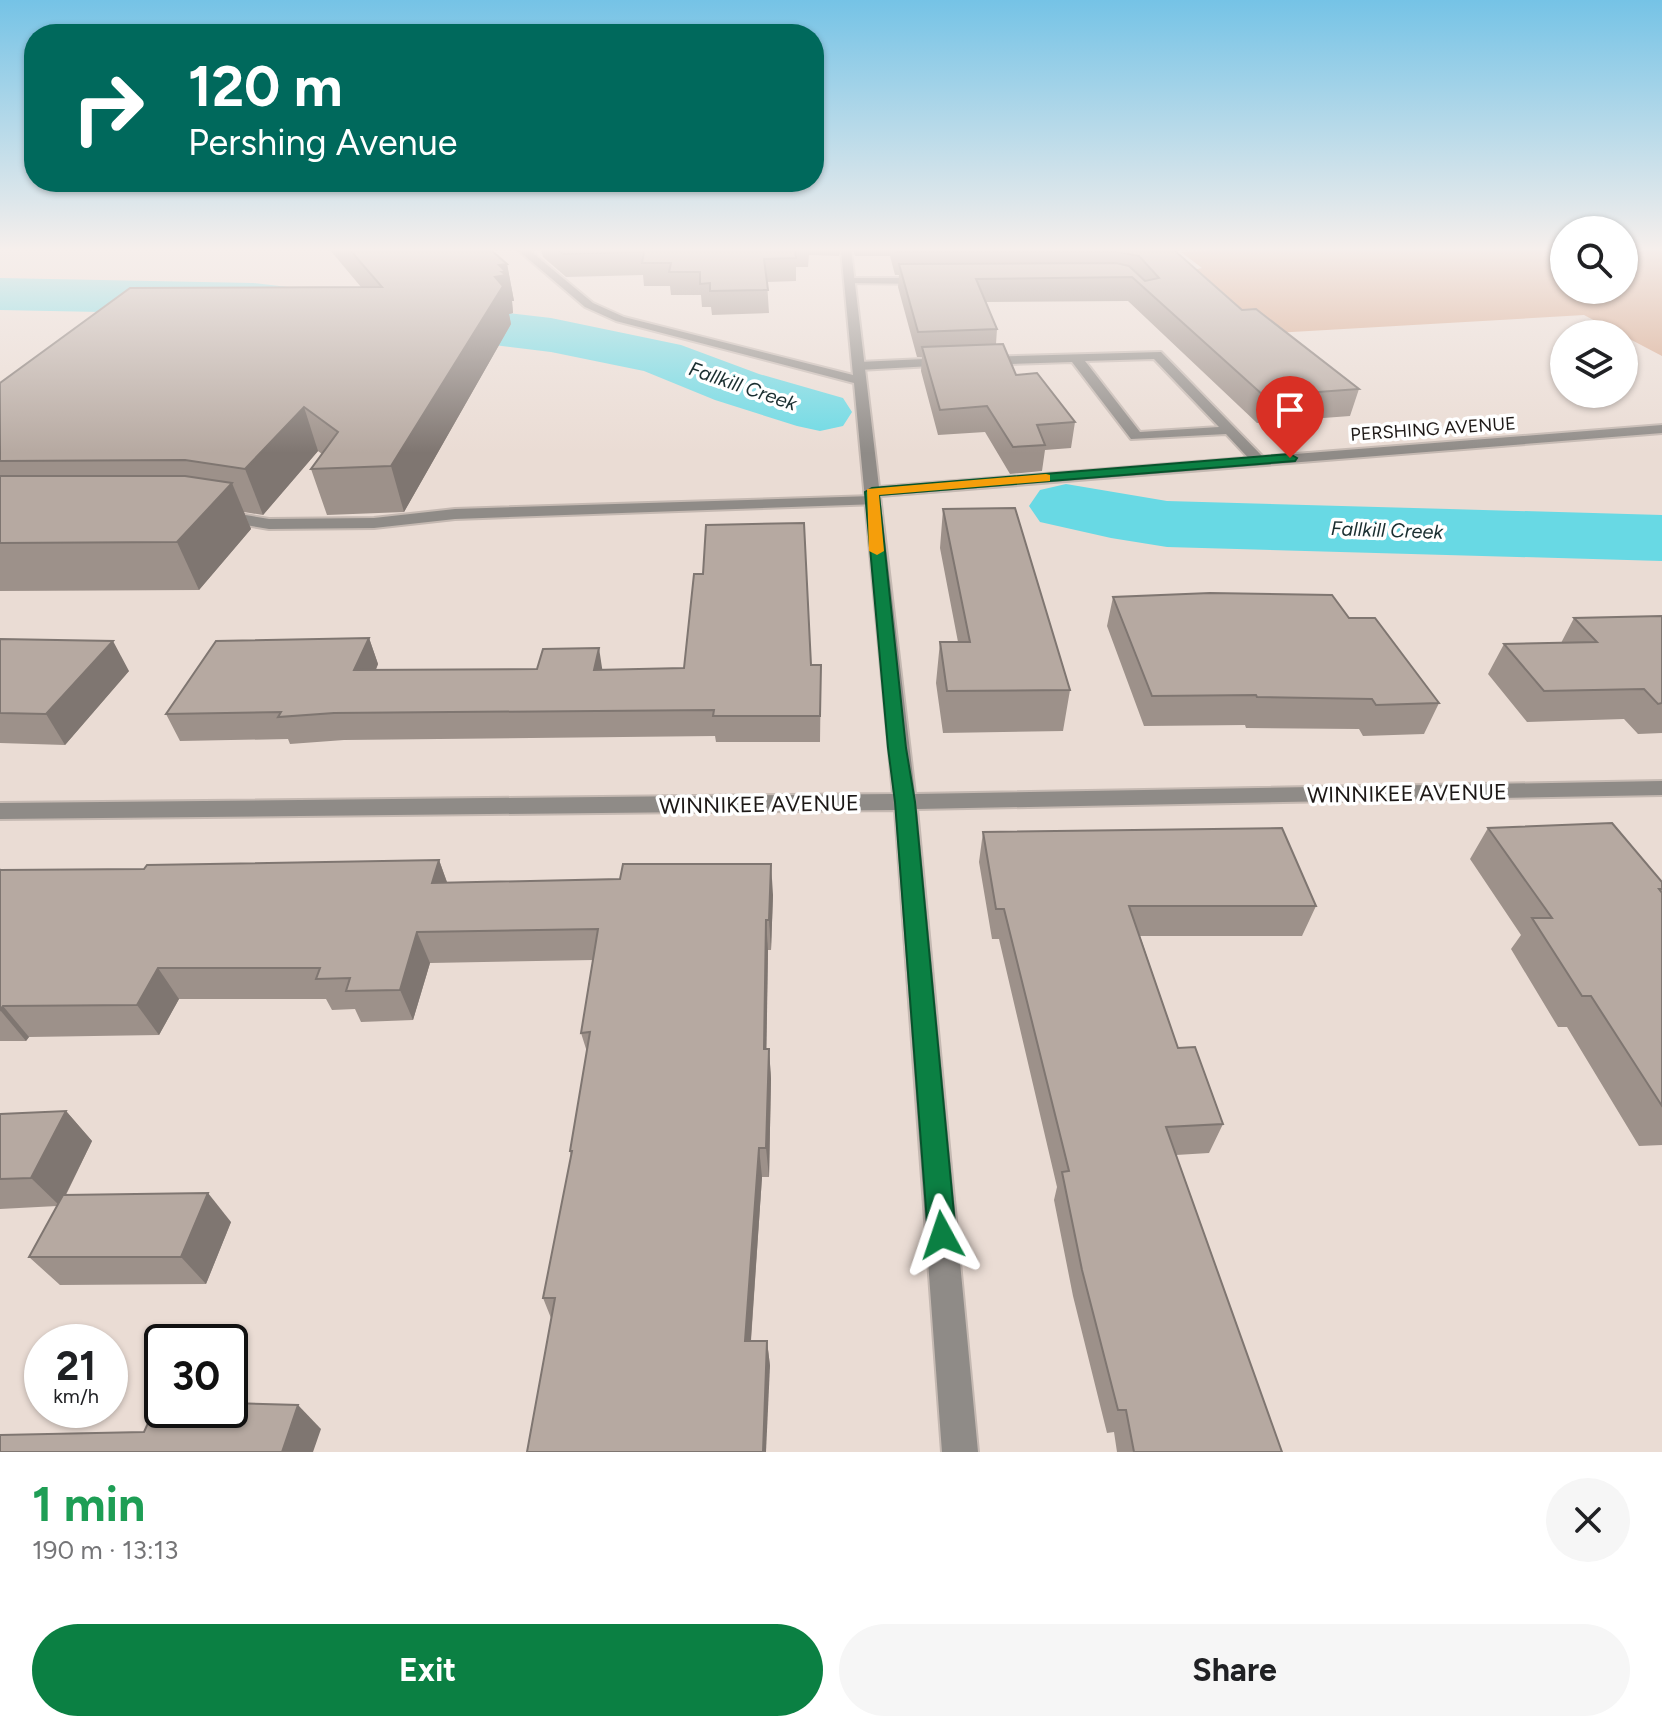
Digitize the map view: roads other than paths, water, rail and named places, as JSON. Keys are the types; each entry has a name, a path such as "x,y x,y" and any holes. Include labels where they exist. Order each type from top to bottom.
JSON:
{"street":[{"path":"617,318 860,381"},
{"path":"853,318 905,802 960,1452"},
{"path":"859,366 1157,355 1259,461"},
{"path":"1075,357 1136,436 1230,430"},
{"name":"PERSHING AVENUE","path":"205,514 269,524 374,523 455,514 872,497 1259,461 1662,429"},
{"name":"WINNIKEE AVENUE","path":"0,811 1659,792"}],"waterway":[{"name":"Fallkill Creek","path":"408,318 551,335 660,357 737,387 820,412"},
{"name":"Fallkill Creek","path":"1066,506 1167,524 1662,538"}]}
